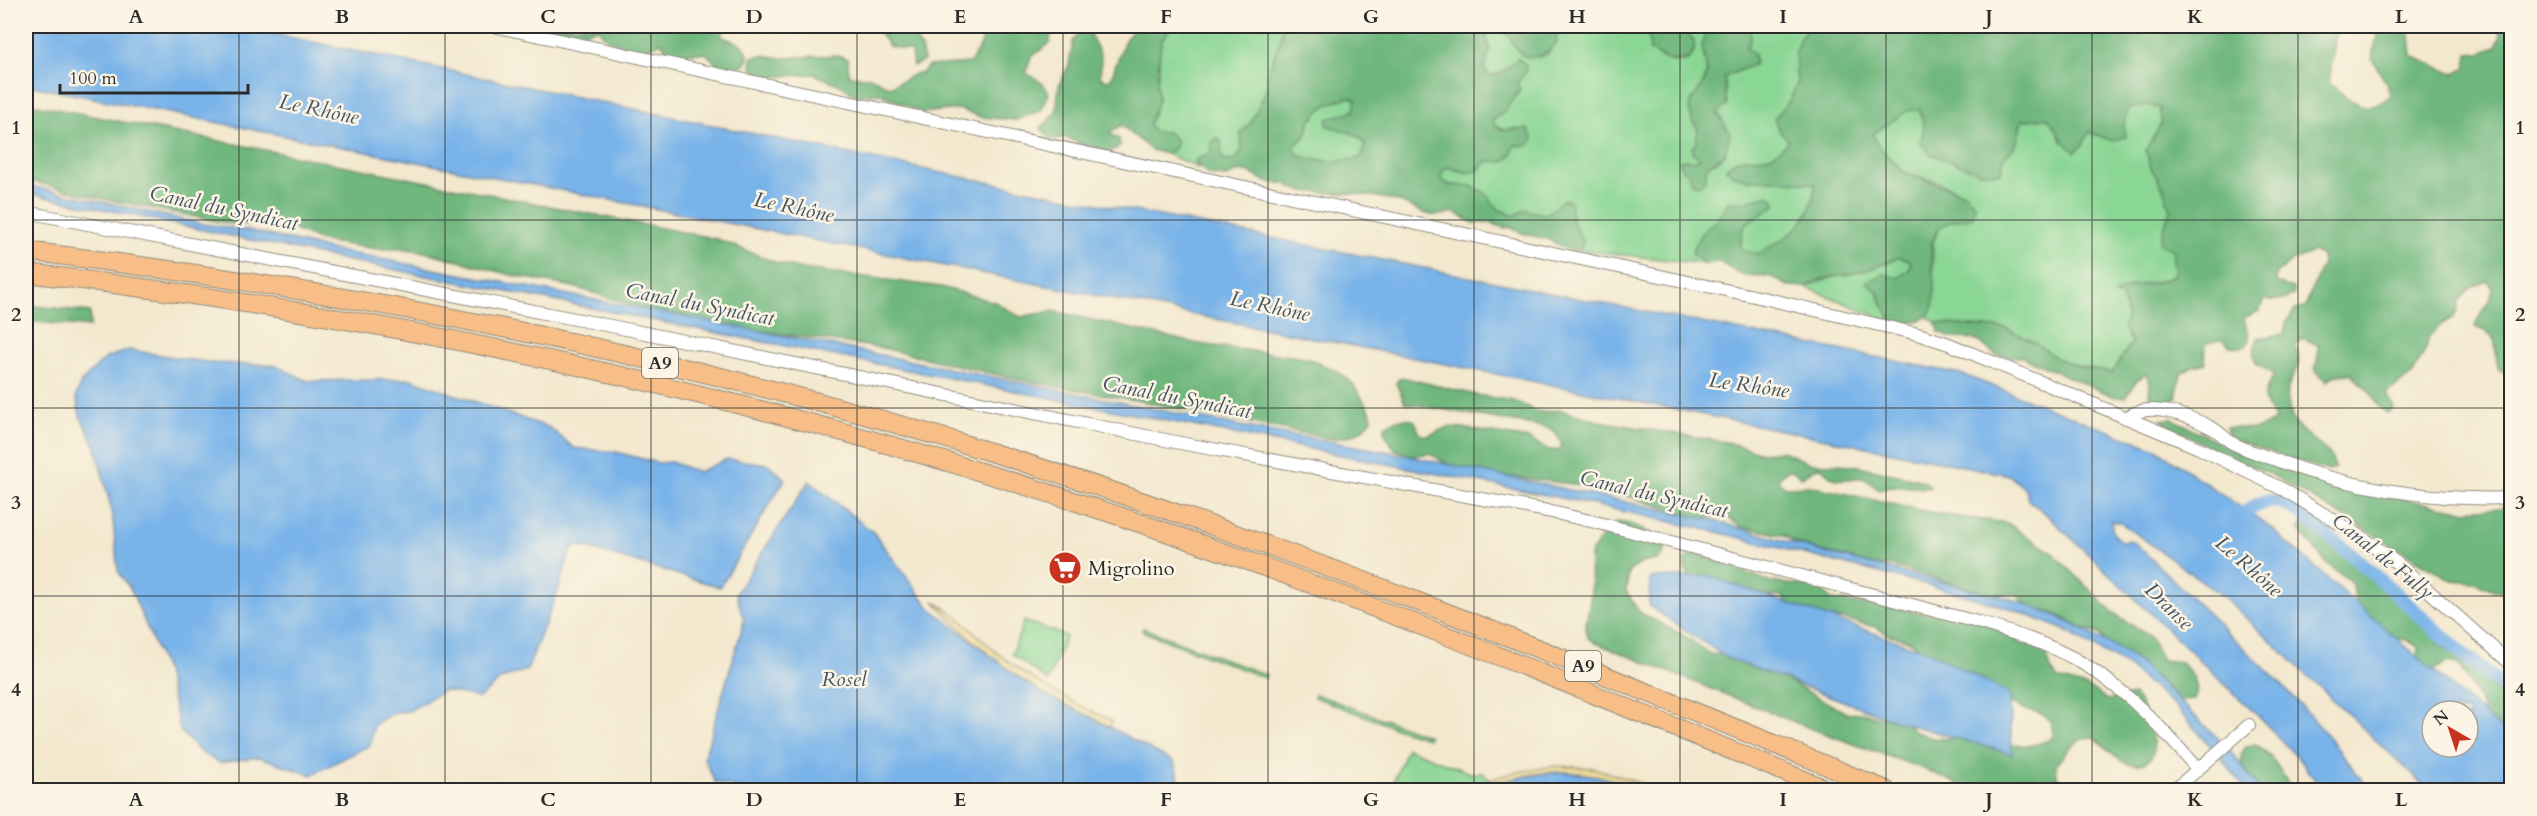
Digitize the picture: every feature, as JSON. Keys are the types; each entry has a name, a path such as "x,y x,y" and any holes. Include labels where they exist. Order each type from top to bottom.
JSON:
{"highway":[{"name":"A9","path":"26,251 132,264 296,289 539,336 733,381 996,453 1278,548 1430,605 1886,790"},
{"name":"A9","path":"26,273 230,301 438,338 617,376 871,441 1079,503 1279,572 1468,644 1828,790"}],"street":[{"path":"493,26 1763,298 1918,334 2041,380 2199,448 2284,490 2365,539 2402,567 2511,665"},
{"path":"26,212 611,326 1186,444 1599,523 1977,622 2029,638 2076,660 2123,694 2201,765"},
{"path":"2126,418 2135,410 2154,410 2194,418 2215,429 2234,444 2345,483 2466,500 2511,498"},
{"path":"2174,790 2249,725"}],"green space":[{"path":"525,26 735,26 723,31 721,36 742,44 749,59 745,65 721,69 706,53 675,54 668,52 661,42 640,52 607,39 597,28 584,33 571,34"},
{"path":"875,26 923,26 917,43 921,47 924,61 913,66 911,51 889,46"},
{"path":"986,26 1051,26 1050,43 1031,57 1026,73 1043,84 1049,94 1041,111 1016,120 980,117 959,109 922,113 879,93 856,96 840,85 813,74 773,77 754,70 751,64 753,57 762,55 782,58 838,55 848,59 849,76 870,77 890,87 917,73 922,73 928,66 970,63 981,45"},
{"path":"1137,26 1172,26 1161,41 1157,84 1158,100 1149,124 1154,132 1168,132 1177,141 1174,149 1167,154 1151,150 1121,125 1110,134 1119,139 1120,146 1106,152 1092,150 1066,138 1051,140 1041,128 1056,112 1059,85 1069,65 1073,41 1078,34 1088,30 1099,52 1100,77 1108,81 1125,40"},
{"path":"1172,26 1282,26 1281,39 1269,70 1266,91 1250,124 1241,132 1242,151 1237,159 1228,161 1210,153 1194,161 1198,168 1167,154 1174,149 1154,132 1149,124 1158,100 1157,84 1161,41"},
{"path":"1282,26 1560,26 1555,30 1557,41 1553,46 1544,54 1534,57 1528,57 1518,51 1503,32 1495,29 1486,35 1490,51 1484,67 1487,73 1493,76 1504,71 1518,59 1526,65 1526,72 1517,83 1520,90 1506,109 1493,120 1495,126 1504,130 1528,129 1533,139 1530,145 1515,145 1511,155 1504,162 1489,161 1479,170 1468,173 1448,167 1441,173 1442,180 1449,185 1470,186 1484,192 1498,209 1514,216 1525,210 1548,214 1564,199 1570,201 1572,221 1583,242 1579,250 1569,250 1547,239 1510,227 1505,228 1491,223 1474,223 1453,212 1444,215 1428,214 1389,199 1356,194 1308,192 1291,187 1286,183 1269,183 1250,173 1239,171 1227,177 1208,175 1194,161 1210,153 1211,144 1216,138 1221,141 1222,159 1228,161 1237,159 1242,151 1241,132 1250,124 1266,91 1269,70 1281,39","holes":["1349,97 1356,99 1354,111 1327,119 1327,125 1348,131 1361,138 1364,150 1360,158 1328,161 1297,154 1294,146 1306,136 1310,121 1318,111 1326,105"]},
{"path":"1560,26 1636,26 1649,35 1650,50 1667,60 1676,62 1684,61 1693,54 1693,42 1690,35 1683,29 1684,26 1706,26 1706,73 1691,106 1693,120 1699,129 1696,143 1701,158 1695,161 1705,178 1707,166 1722,158 1726,153 1722,119 1717,112 1726,91 1724,77 1743,69 1750,30 1746,26 1810,26 1801,37 1795,52 1797,84 1790,100 1774,119 1780,131 1790,141 1771,156 1742,158 1731,163 1726,169 1750,180 1780,180 1815,184 1813,198 1804,220 1789,235 1758,254 1741,250 1741,238 1745,224 1776,204 1770,196 1742,202 1728,202 1720,216 1700,235 1692,253 1705,264 1579,250 1583,242 1572,221 1571,212 1558,204 1551,213 1540,214 1525,210 1514,216 1498,209 1484,192 1470,186 1450,185 1441,180 1441,173 1448,167 1474,172 1485,162 1511,155 1515,145 1522,146 1517,128 1504,130 1495,126 1493,120 1520,90 1516,83 1525,72 1526,65 1518,59 1504,71 1493,76 1487,73 1484,67 1490,51 1486,34 1495,29 1507,33 1519,52 1531,57 1542,57 1550,51 1554,30"},
{"path":"1636,26 1684,26 1683,29 1693,39 1694,51 1688,59 1669,61 1650,50 1649,35"},
{"path":"1706,26 1746,26 1750,29 1751,39 1746,48 1754,54 1755,64 1724,77 1727,106 1717,113 1730,133 1727,147 1719,159 1707,166 1705,178 1700,185 1693,184 1688,173 1681,169 1680,160 1695,161 1700,158 1694,154 1692,148 1696,143 1698,129 1692,121 1689,108 1691,101 1705,81 1707,71 1702,47"},
{"path":"1810,26 2337,26 2329,83 2349,99 2367,106 2375,105 2391,96 2372,59 2377,37 2372,26 2409,26 2412,56 2454,74 2466,68 2468,54 2481,53 2496,47 2501,36 2499,26 2511,26 2511,373 2499,370 2493,338 2484,330 2475,327 2492,294 2493,288 2487,281 2472,287 2459,301 2458,310 2453,318 2442,324 2428,338 2427,346 2413,374 2388,392 2394,408 2388,413 2378,406 2369,391 2351,374 2336,375 2327,381 2318,374 2315,368 2318,345 2303,338 2295,346 2299,361 2289,384 2288,403 2296,424 2332,460 2335,468 2328,471 2230,439 2226,427 2257,429 2276,420 2264,398 2274,375 2256,363 2253,352 2258,338 2284,334 2286,323 2295,309 2305,307 2322,265 2321,255 2313,252 2293,260 2277,273 2276,283 2293,288 2294,295 2284,300 2265,300 2259,311 2244,318 2249,339 2244,347 2229,346 2223,339 2207,343 2204,352 2206,363 2191,367 2181,373 2176,398 2159,407 2149,398 2150,382 2146,374 2136,381 2126,397 2115,397 2022,357 1995,355 1981,343 1972,339 1952,338 1939,332 1937,323 2007,329 2034,342 2058,359 2080,367 2112,373 2132,342 2123,328 2126,308 2123,300 2121,296 2114,295 2128,288 2162,281 2174,274 2173,250 2159,243 2170,210 2164,190 2151,168 2146,150 2161,124 2160,108 2147,105 2128,109 2124,125 2126,137 2113,141 2089,132 2083,145 2075,152 2065,143 2047,117 2022,120 2016,145 2004,157 2000,173 1980,172 1930,154 1920,142 1924,128 1920,109 1907,111 1873,134 1876,143 1903,172 1966,194 1975,206 1973,217 1942,226 1934,238 1931,253 1934,301 1929,314 1917,321 1894,323 1882,304 1878,292 1866,282 1883,274 1897,278 1909,270 1911,261 1899,257 1865,271 1822,279 1805,287 1788,286 1769,276 1744,276 1719,262 1705,264 1692,254 1700,235 1720,216 1728,202 1742,202 1770,195 1776,204 1750,221 1743,230 1741,250 1758,254 1790,234 1805,219 1810,210 1815,184 1780,180 1750,180 1737,177 1726,169 1736,160 1773,155 1789,141 1780,131 1774,119 1790,100 1797,84 1795,52 1801,37"},
{"path":"1349,97 1356,99 1354,111 1337,116 1328,126 1349,132 1361,139 1364,150 1360,158 1328,161 1296,154 1294,146 1306,136 1310,121 1318,111"},
{"path":"26,103 717,239 777,263 804,269 941,287 995,302 1020,317 1053,311 1199,344 1307,358 1337,371 1352,383 1370,411 1372,419 1355,434 1333,439 1016,379 882,348 753,330 645,309 574,287 511,275 434,254 408,249 377,249 321,241 278,223 232,224 95,197 26,180"},
{"path":"2147,105 2160,108 2161,124 2146,150 2151,168 2164,190 2170,210 2160,243 2173,250 2174,274 2162,281 2129,287 2115,295 2121,296 2125,306 2127,337 2132,342 2112,373 2080,367 2058,359 2034,342 2007,329 1937,323 1927,317 1933,305 1933,242 1940,227 1951,220 1973,217 1975,206 1966,194 1935,181 1903,172 1876,143 1873,134 1907,111 1920,109 1924,128 1920,142 1958,164 2001,173 2004,157 2016,145 2021,120 2047,117 2056,126 2061,141 2083,145 2089,132 2113,141 2124,125 2128,109"},
{"path":"1899,257 1911,261 1909,270 1878,292 1882,304 1894,323 1805,287 1876,266"},
{"path":"26,305 90,312 90,327 26,321"},
{"path":"1405,378 1476,395 1514,401 1539,412 1560,410 1599,421 1726,442 1762,453 1782,451 1810,463 1854,465 1924,481 1930,486 1929,488 1891,486 1879,490 1863,477 1835,478 1820,466 1801,477 1792,470 1787,470 1778,481 1786,487 1810,486 1943,515 2007,523 2053,553 2112,612 2150,637 2162,660 2181,662 2196,684 2194,699 2179,700 2157,678 2108,645 2100,634 2026,604 2016,594 1991,594 1892,566 1874,565 1811,548 1783,535 1741,527 1722,514 1703,519 1596,487 1489,474 1447,464 1430,453 1413,456 1395,450 1384,432 1385,426 1403,419 1415,421 1420,434 1427,436 1448,427 1529,439 1549,450 1559,450 1562,444 1554,431 1545,427 1405,403 1396,383 1399,379"},
{"path":"2171,418 2235,451 2335,487 2462,510 2511,507 2511,592 2494,590 2475,582 2452,580 2272,475 2202,443 2160,420"},
{"path":"1616,522 1631,524 1643,529 1665,546 1665,552 1660,559 1642,563 1629,571 1626,591 1639,612 1686,637 1711,654 1728,655 1766,669 1848,714 1862,712 1881,718 1905,715 1912,730 1937,739 1961,738 2008,745 2032,745 2053,737 2049,721 2042,715 2026,710 1936,664 1910,641 1890,635 1875,627 1843,619 1809,616 1794,611 1782,596 1766,596 1692,579 1685,570 1684,560 1696,553 1771,582 1816,587 1833,600 1922,613 1971,614 2001,623 2046,655 2058,679 2087,687 2108,700 2134,695 2139,701 2152,735 2153,752 2150,759 2144,763 2128,764 2093,737 2087,738 2072,746 2056,765 2057,776 2070,790 1971,790 1924,769 1812,729 1596,643 1588,638 1585,630 1591,595 1590,555 1604,533"},
{"path":"2306,522 2314,525 2431,624 2437,633 2438,643 2463,661 2511,704 2511,726 2498,730 2486,721 2480,699 2459,665 2448,662 2426,674 2418,667 2418,647 2407,640 2382,636 2360,617 2351,582 2326,563 2299,530 2301,524"},
{"path":"1024,621 1066,636 1048,681 1012,654"},
{"path":"1143,628 1266,675 1265,678 1142,631"},
{"path":"1315,694 1429,736 1428,738 1404,731 1314,697"},
{"path":"2255,744 2272,758 2291,790 2260,790 2242,765 2241,754 2246,747"},
{"path":"1407,748 1470,773 1482,773 1491,779 1460,790 1390,790"}],"sand":[{"path":"934,601 1036,681 1112,721 1110,727 1032,687 1001,665"},
{"path":"1555,766 1594,768 1643,784 1642,788 1613,780 1564,772 1537,774 1494,783 1491,779"}],"water":[{"path":"26,26 236,26 922,169 1961,374 2156,449 2268,526 2466,699 2420,699 2420,759 2480,759 2480,711 2511,738 2511,790 2429,790 2224,597 2121,523 2112,521 2112,530 2117,538 2123,542 2130,540 2136,544 2282,685 2322,729 2370,790 2323,790 2296,756 2258,716 2046,514 2028,500 2026,490 2009,475 26,85"},
{"name":"Canal du Syndicat","path":"26,185 328,249 1245,427 1390,452 1712,520 1833,555 2015,600 2059,617 2125,652 2144,667 2230,750 2260,790 2246,790 2174,705 2127,666 2062,629 2012,609 1943,589 1713,531 1571,500 350,261 26,193"},
{"path":"129,350 213,363 274,365 308,381 411,379 550,428 574,448 616,452 658,463 671,462 698,472 727,459 768,464 785,479 720,587 578,545 571,550 559,588 527,670 501,679 479,698 444,690 409,711 392,713 374,725 370,745 311,775 259,757 220,763 201,753 180,731 166,672 131,590 118,571 112,512 95,445 80,416 76,396 81,382 106,358"},
{"name":"Rosel","path":"809,481 873,532 930,608 1022,680 1047,696 1174,762 1182,790 744,790 715,782 704,758 744,621 736,593"},
{"path":"1709,576 1932,653 2010,694 2012,754 1900,722 1727,658 1649,606 1650,578"},
{"path":"1564,772 1598,776 1647,790 1476,790 1519,778"}],"waterway":[{"name":"Canal de Fully","path":"2235,521 2260,504 2272,501 2286,504 2352,555 2465,656 2512,693"}],"place":[{"name":"Migrolino","path":"1065,568"}],"water label":[{"name":"Le Rhône","path":"319,109"},
{"name":"Le Rhône","path":"794,207"},
{"name":"Le Rhône","path":"1270,306"},
{"name":"Le Rhône","path":"1749,385"},
{"name":"Le Rhône","path":"2249,566"},
{"name":"Dranse","path":"2169,606"}]}
